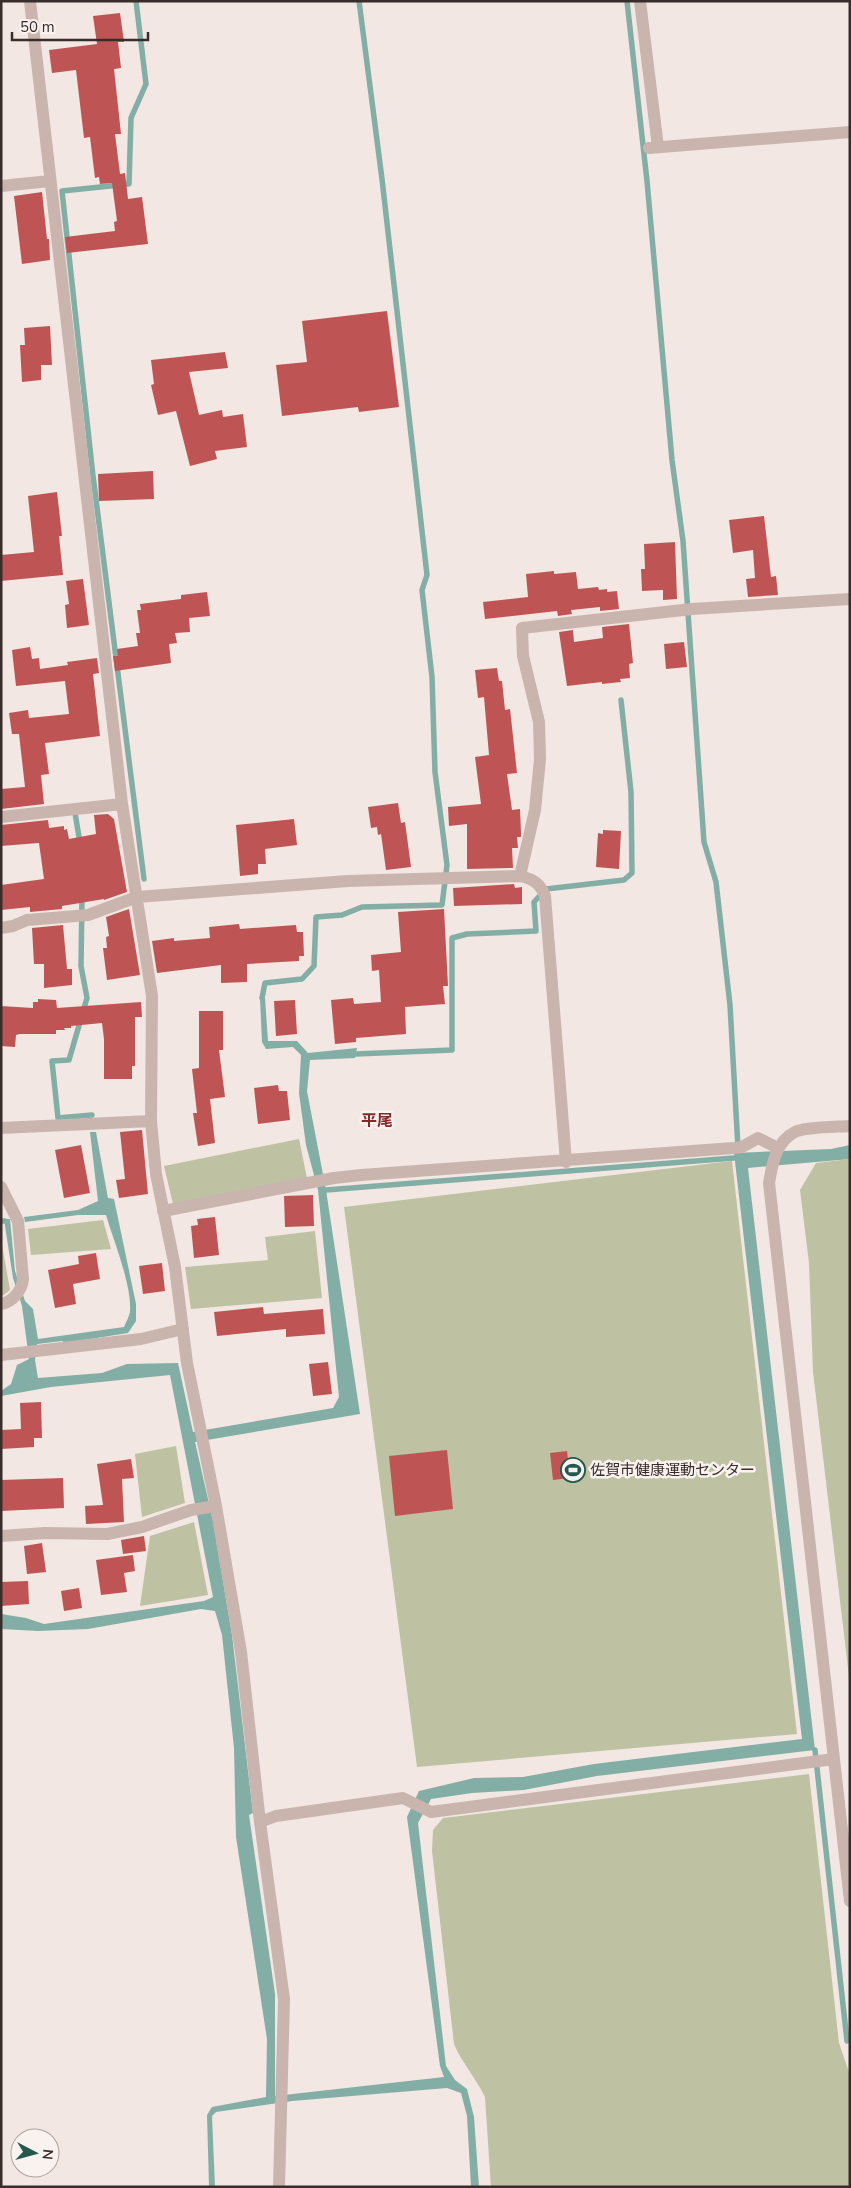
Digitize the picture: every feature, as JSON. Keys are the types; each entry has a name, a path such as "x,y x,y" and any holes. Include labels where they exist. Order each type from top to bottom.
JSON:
{"street":[{"path":"30,1 122,804 152,996 151,1121 156,1174 175,1267 199,1424 216,1506 241,1652 260,1822 284,1999 279,2187"},
{"path":"640,1 653,147 850,132"},
{"path":"1,186 50,181"},
{"path":"520,876 535,810 540,759 539,722 523,656 522,628 687,609 850,599"},
{"path":"1,817 122,804"},
{"path":"1,928 14,926 27,920 88,915 137,897 348,881 520,876 531,878 543,891 566,1162"},
{"path":"1,1128 151,1121"},
{"path":"850,1126 795,1132 778,1148 770,1175 770,1192 829,1760 850,1901"},
{"path":"163,1211 312,1182 361,1175 566,1162 738,1147 758,1138 778,1148"},
{"path":"1,1187 18,1221 23,1278 19,1290 9,1302 1,1304"},
{"path":"1,1355 140,1339 183,1329"},
{"path":"1,1536 107,1534 142,1527 191,1510 216,1506"},
{"path":"260,1822 276,1816 403,1798 431,1812 829,1760"}],"green space":[{"path":"299,1139 307,1178 173,1204 164,1166"},
{"path":"850,1159 850,1685 813,1372 809,1263 800,1190 816,1163"},
{"name":"佐賀市健康運動センター","path":"732,1161 797,1734 417,1767 344,1207"},
{"path":"103,1220 111,1249 31,1255 28,1229"},
{"path":"315,1231 322,1298 191,1309 185,1267 268,1260 265,1237"},
{"path":"1,1239 10,1290 1,1297"},
{"path":"176,1446 185,1503 142,1517 135,1454"},
{"path":"194,1522 208,1595 140,1606 150,1536"},
{"path":"809,1774 839,2043 850,2075 850,2187 491,2187 485,2097 454,2044 432,1851 433,1830 443,1818"}],"water":[{"path":"260,998 265,998 268,1041 297,1041 308,1053 357,1048 355,1058 310,1060 307,1091 326,1190 360,1414 195,1442 213,1521 232,1635 253,1813 249,1815 275,1994 275,2096 444,2077 440,2066 407,1817 419,1791 474,1778 523,1777 594,1764 802,1739 734,1153 831,1149 850,1145 850,1159 748,1168 815,1750 597,1776 524,1790 472,1793 431,1799 418,1823 446,2066 455,2080 467,2089 474,2117 479,2187 471,2187 467,2116 461,2093 447,2088 292,2101 216,2112 212,2116 215,2187 209,2187 207,2115 212,2107 266,2097 267,2039 236,1837 234,1748 222,1635 215,1611 201,1609 88,1629 38,1631 1,1629 1,1614 26,1618 44,1624 204,1601 213,1597 170,1375 51,1387 1,1396 1,1391 11,1384 17,1365 29,1359 22,1306 13,1278 4,1219 10,1219 15,1271 25,1301 33,1309 38,1339 124,1327 129,1316 130,1301 128,1289 118,1250 106,1215 78,1215 25,1222 24,1217 78,1210 98,1201 90,1132 96,1132 108,1198 114,1199 136,1304 136,1321 128,1333 65,1343 62,1341 37,1344 35,1360 38,1378 102,1373 127,1364 178,1363 193,1432 333,1408 339,1397 318,1190 306,1145 299,1093 301,1055 293,1047 266,1049 262,1042"}],"building":[{"path":"120,13 124,42 118,42 121,68 114,69 121,134 115,134 120,174 125,173 128,199 142,197 148,244 67,253 65,237 115,231 114,222 117,221 112,183 100,184 99,177 95,178 90,137 84,138 76,70 52,73 49,50 97,44 93,16"},
{"path":"42,192 50,260 22,264 14,196"},
{"path":"387,311 399,407 359,412 358,407 282,416 276,365 307,362 302,321"},
{"path":"50,326 52,365 41,365 41,380 22,382 20,345 25,345 24,328"},
{"path":"225,352 228,368 189,372 199,415 222,410 223,417 243,414 247,447 215,451 217,459 190,466 176,411 158,415 151,385 154,384 151,360"},
{"path":"153,471 154,499 99,501 98,474"},
{"path":"57,492 62,536 59,536 63,575 1,581 1,555 34,552 28,496"},
{"path":"764,516 771,577 776,576 778,595 748,597 746,579 755,578 753,550 733,553 729,520"},
{"path":"675,542 677,599 663,600 663,590 642,591 641,569 645,569 644,544"},
{"path":"554,571 554,574 576,572 578,589 598,587 599,590 607,589 607,592 617,591 619,609 600,611 600,607 571,610 572,614 558,616 557,611 485,619 483,602 528,597 526,574"},
{"path":"83,579 89,625 67,628 65,605 69,604 66,581"},
{"path":"207,592 210,616 189,618 190,632 175,633 177,643 169,644 171,663 115,671 113,656 118,656 117,649 138,646 136,633 140,633 137,610 141,610 140,604 181,599 181,595"},
{"path":"629,624 633,663 629,664 630,678 620,679 621,682 567,686 559,632 573,630 574,642 603,638 602,627"},
{"path":"684,642 687,667 666,669 664,644"},
{"path":"30,647 32,659 39,658 40,669 68,665 67,662 97,658 99,673 93,674 100,736 45,743 49,774 41,775 44,804 1,809 1,789 25,787 19,734 12,734 9,713 28,710 29,718 69,714 65,681 16,686 12,650"},
{"path":"497,668 499,681 502,681 505,710 510,709 517,773 507,774 512,810 520,809 521,837 517,837 518,848 512,848 513,868 467,869 467,824 449,826 448,807 481,804 475,757 489,755 484,697 478,698 475,670"},
{"path":"398,803 401,823 405,822 411,867 386,870 381,834 378,835 377,827 371,828 368,807"},
{"path":"108,814 114,819 127,892 104,900 62,906 62,909 30,912 30,907 1,910 1,885 44,879 39,843 1,846 1,825 48,820 49,828 64,826 64,830 67,829 69,839 96,834 94,815"},
{"path":"294,819 297,845 265,849 266,864 258,864 258,874 240,876 236,825"},
{"path":"603,830 621,831 619,869 596,867 598,833 603,834"},
{"path":"514,884 515,888 522,887 522,904 454,906 453,888"},
{"path":"129,909 140,975 107,980 103,948 107,948 106,937 109,936 106,917"},
{"path":"444,909 448,986 443,986 445,1004 405,1007 406,1034 356,1038 356,1042 335,1044 331,1000 353,998 354,1004 381,1002 379,970 372,971 371,955 401,952 398,912"},
{"path":"239,924 240,929 296,925 297,932 303,932 304,956 299,956 299,961 247,964 247,982 221,983 221,965 157,973 152,941 174,938 174,941 210,938 209,927"},
{"path":"63,925 67,969 72,969 72,985 44,988 44,964 34,964 32,928"},
{"path":"38,999 56,1000 57,1008 141,1002 142,1017 135,1017 135,1066 132,1066 132,1079 104,1079 102,1023 71,1026 71,1028 64,1028 65,1030 56,1030 56,1034 20,1034 16,1035 15,1047 1,1046 1,1006 33,1008 33,1002 38,1002"},
{"path":"295,1000 297,1034 276,1036 274,1001"},
{"path":"199,1011 223,1011 223,1050 219,1050 225,1097 210,1099 215,1143 198,1146 193,1113 197,1113 192,1069 199,1068"},
{"path":"278,1085 279,1091 287,1091 290,1120 258,1124 254,1088"},
{"path":"142,1130 148,1194 119,1198 116,1180 125,1179 120,1132"},
{"path":"81,1145 90,1193 64,1198 55,1150"},
{"path":"313,1195 314,1226 285,1227 284,1196"},
{"path":"215,1217 219,1255 194,1258 191,1226 198,1225 197,1219"},
{"path":"96,1253 100,1279 73,1284 76,1304 55,1308 48,1270 79,1264 78,1256"},
{"path":"162,1263 165,1291 143,1294 139,1266"},
{"path":"263,1307 264,1314 323,1309 325,1334 286,1337 286,1329 217,1336 214,1312"},
{"path":"328,1362 332,1394 313,1396 309,1364"},
{"path":"41,1402 42,1438 34,1438 34,1447 1,1449 1,1430 21,1429 20,1403"},
{"path":"447,1450 453,1509 395,1516 389,1456"},
{"path":"567,1451 570,1478 553,1480 550,1453"},
{"path":"131,1459 134,1478 122,1479 124,1522 86,1524 85,1506 103,1505 97,1464"},
{"path":"63,1478 64,1508 1,1511 1,1480"},
{"path":"144,1536 146,1551 123,1554 121,1540"},
{"path":"42,1543 46,1572 27,1574 24,1546"},
{"path":"133,1555 135,1571 124,1573 127,1592 101,1595 96,1560"},
{"path":"28,1581 29,1604 1,1606 1,1582"},
{"path":"79,1588 82,1608 64,1611 61,1591"}],"waterway":[{"path":"136,1 146,84 131,118 129,184 62,191 93,476 144,879"},
{"path":"262,998 265,983 302,979 314,966 316,917 342,915 362,907 442,905 447,865 435,772 432,677 422,590 427,575 382,179 359,1"},
{"path":"627,1 647,181 672,460 683,541 704,842 716,882 730,1005 738,1148"},
{"path":"356,1054 452,1050 452,938 467,934 536,931 534,902 546,889 624,880 632,873 631,792 621,700"},
{"path":"75,813 80,843"},
{"path":"82,897 81,966 87,998 69,1060 52,1061 58,1118 92,1115"},
{"path":"326,1190 734,1158"},
{"path":"815,1750 847,2041"}],"place":[{"name":"佐賀市健康運動センター","path":"573,1470"}],"district":[{"name":"平尾","path":"377,1121"}]}
